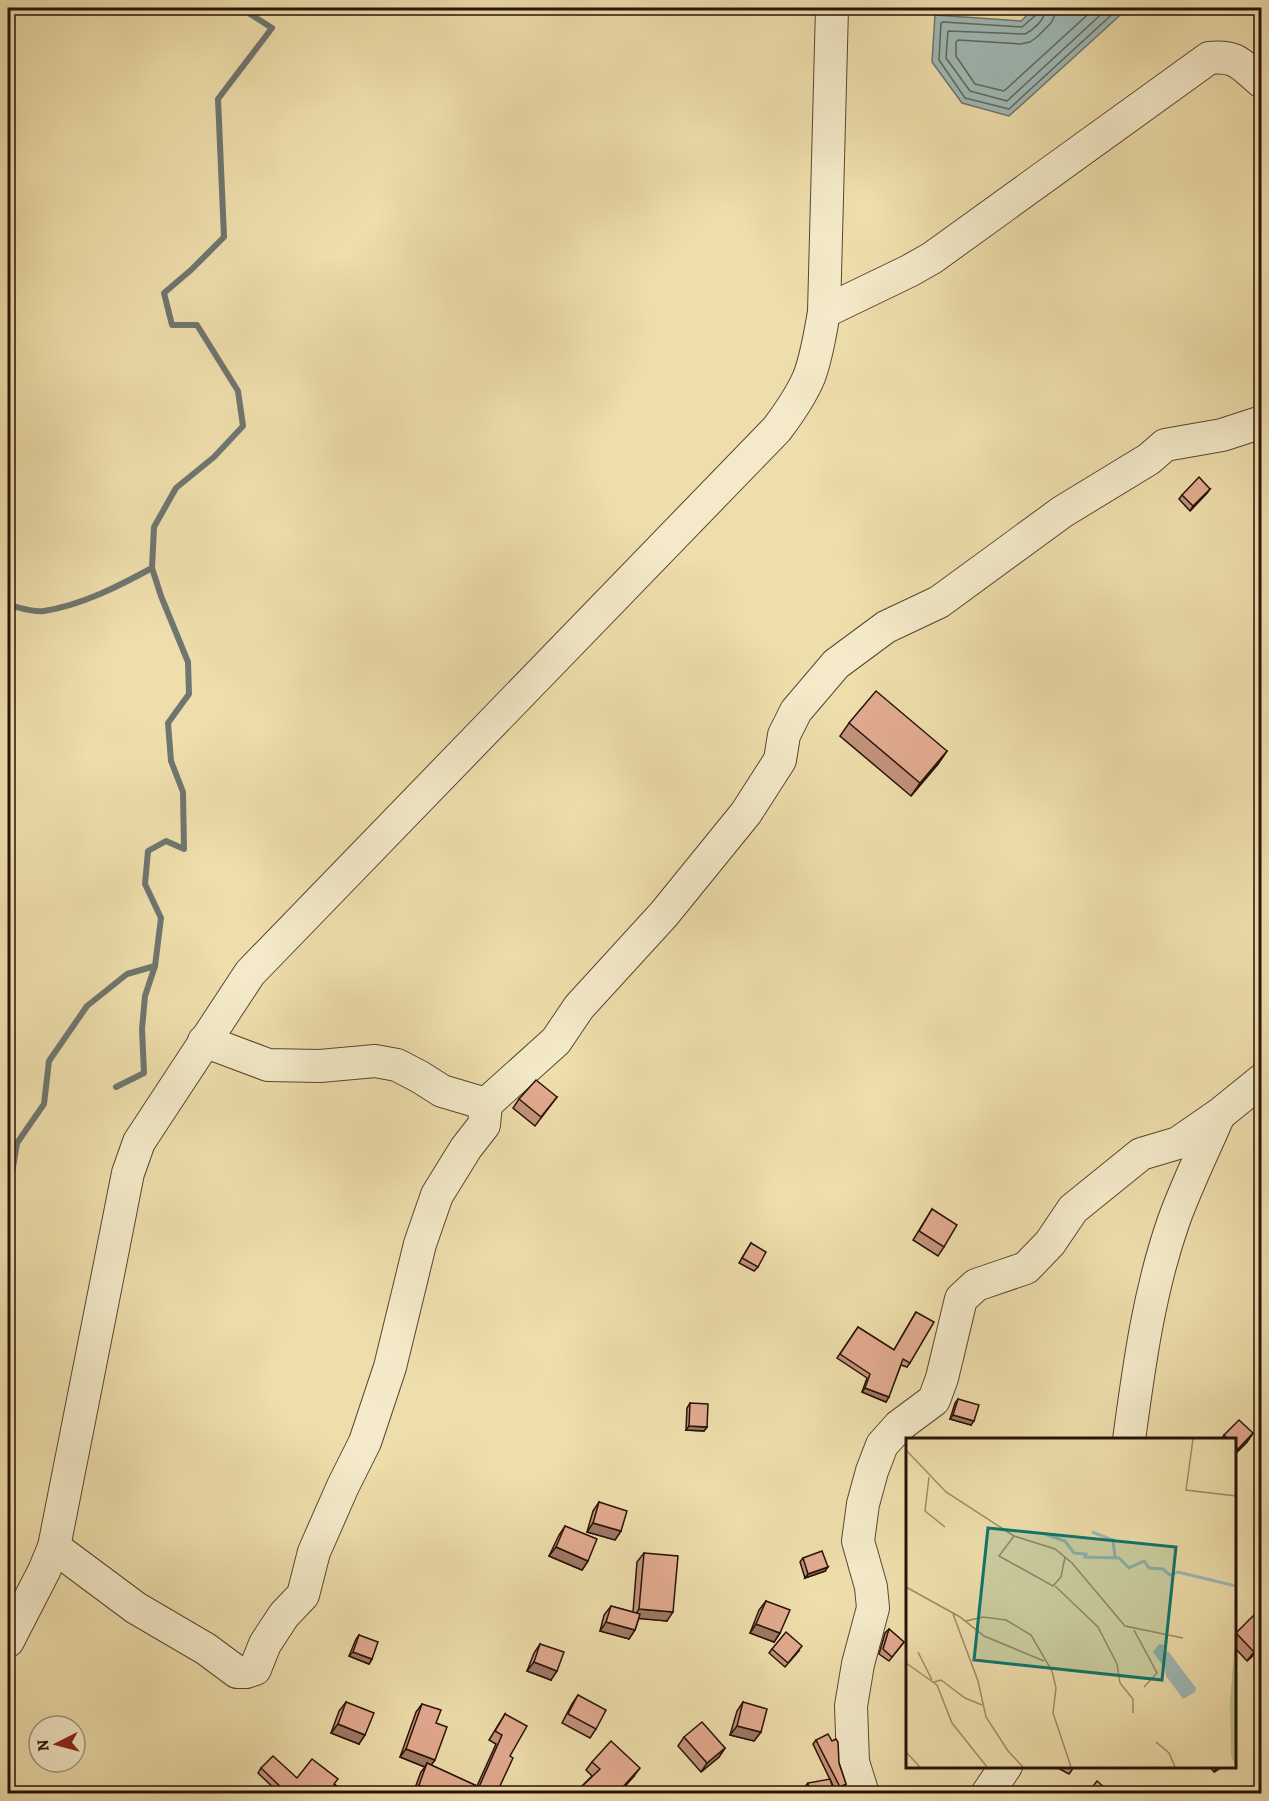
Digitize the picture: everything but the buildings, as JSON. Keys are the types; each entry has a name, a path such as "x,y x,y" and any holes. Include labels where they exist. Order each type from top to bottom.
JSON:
{"street":[{"path":"8,1641 54,1547 128,1173 139,1142 250,972 777,429 809,377 824,312 832,8"},
{"path":"824,312 932,258 1209,58 1234,59 1262,82"},
{"path":"54,1547 136,1608 206,1649 237,1672 255,1669 265,1644 284,1615 303,1595 314,1552 365,1442 387,1378 420,1244 437,1195 466,1148 484,1125 486,1104 556,1041 579,1007 664,914 746,813 780,760 784,735 796,711 836,664 886,627 939,602 1062,512 1149,459 1165,445 1222,435 1262,422"},
{"path":"204,1041 268,1065 320,1066 375,1061 397,1065 442,1091 486,1104"},
{"path":"863,1794 853,1762 851,1706 858,1664 873,1608 871,1587 858,1541 863,1504 882,1445 899,1426 934,1400 942,1378 962,1299 976,1285 1026,1268 1050,1244 1073,1209 1141,1154 1178,1143 1220,1114 1262,1080"},
{"path":"1129,1438 1140,1354 1153,1294 1174,1221 1220,1114"},
{"path":"987,1794 1005,1768"}],"water":[{"path":"1035,8 1128,8 1009,116 962,103 932,62 935,15 1021,21"}],"waterway":[{"path":"8,1209 17,1143 44,1104 49,1061 87,1006 127,974 155,966 161,918 145,884 148,851 166,841 184,849 183,792 171,761 168,723 189,694 188,662 152,568 154,527 176,488 214,457 243,426 238,391 197,325 172,325 164,293 224,237 218,99 272,28 250,14 248,8"},
{"path":"8,605 35,611 58,608 100,594 152,568"},
{"path":"116,1087 144,1073 142,1029 145,996 155,966"}]}
